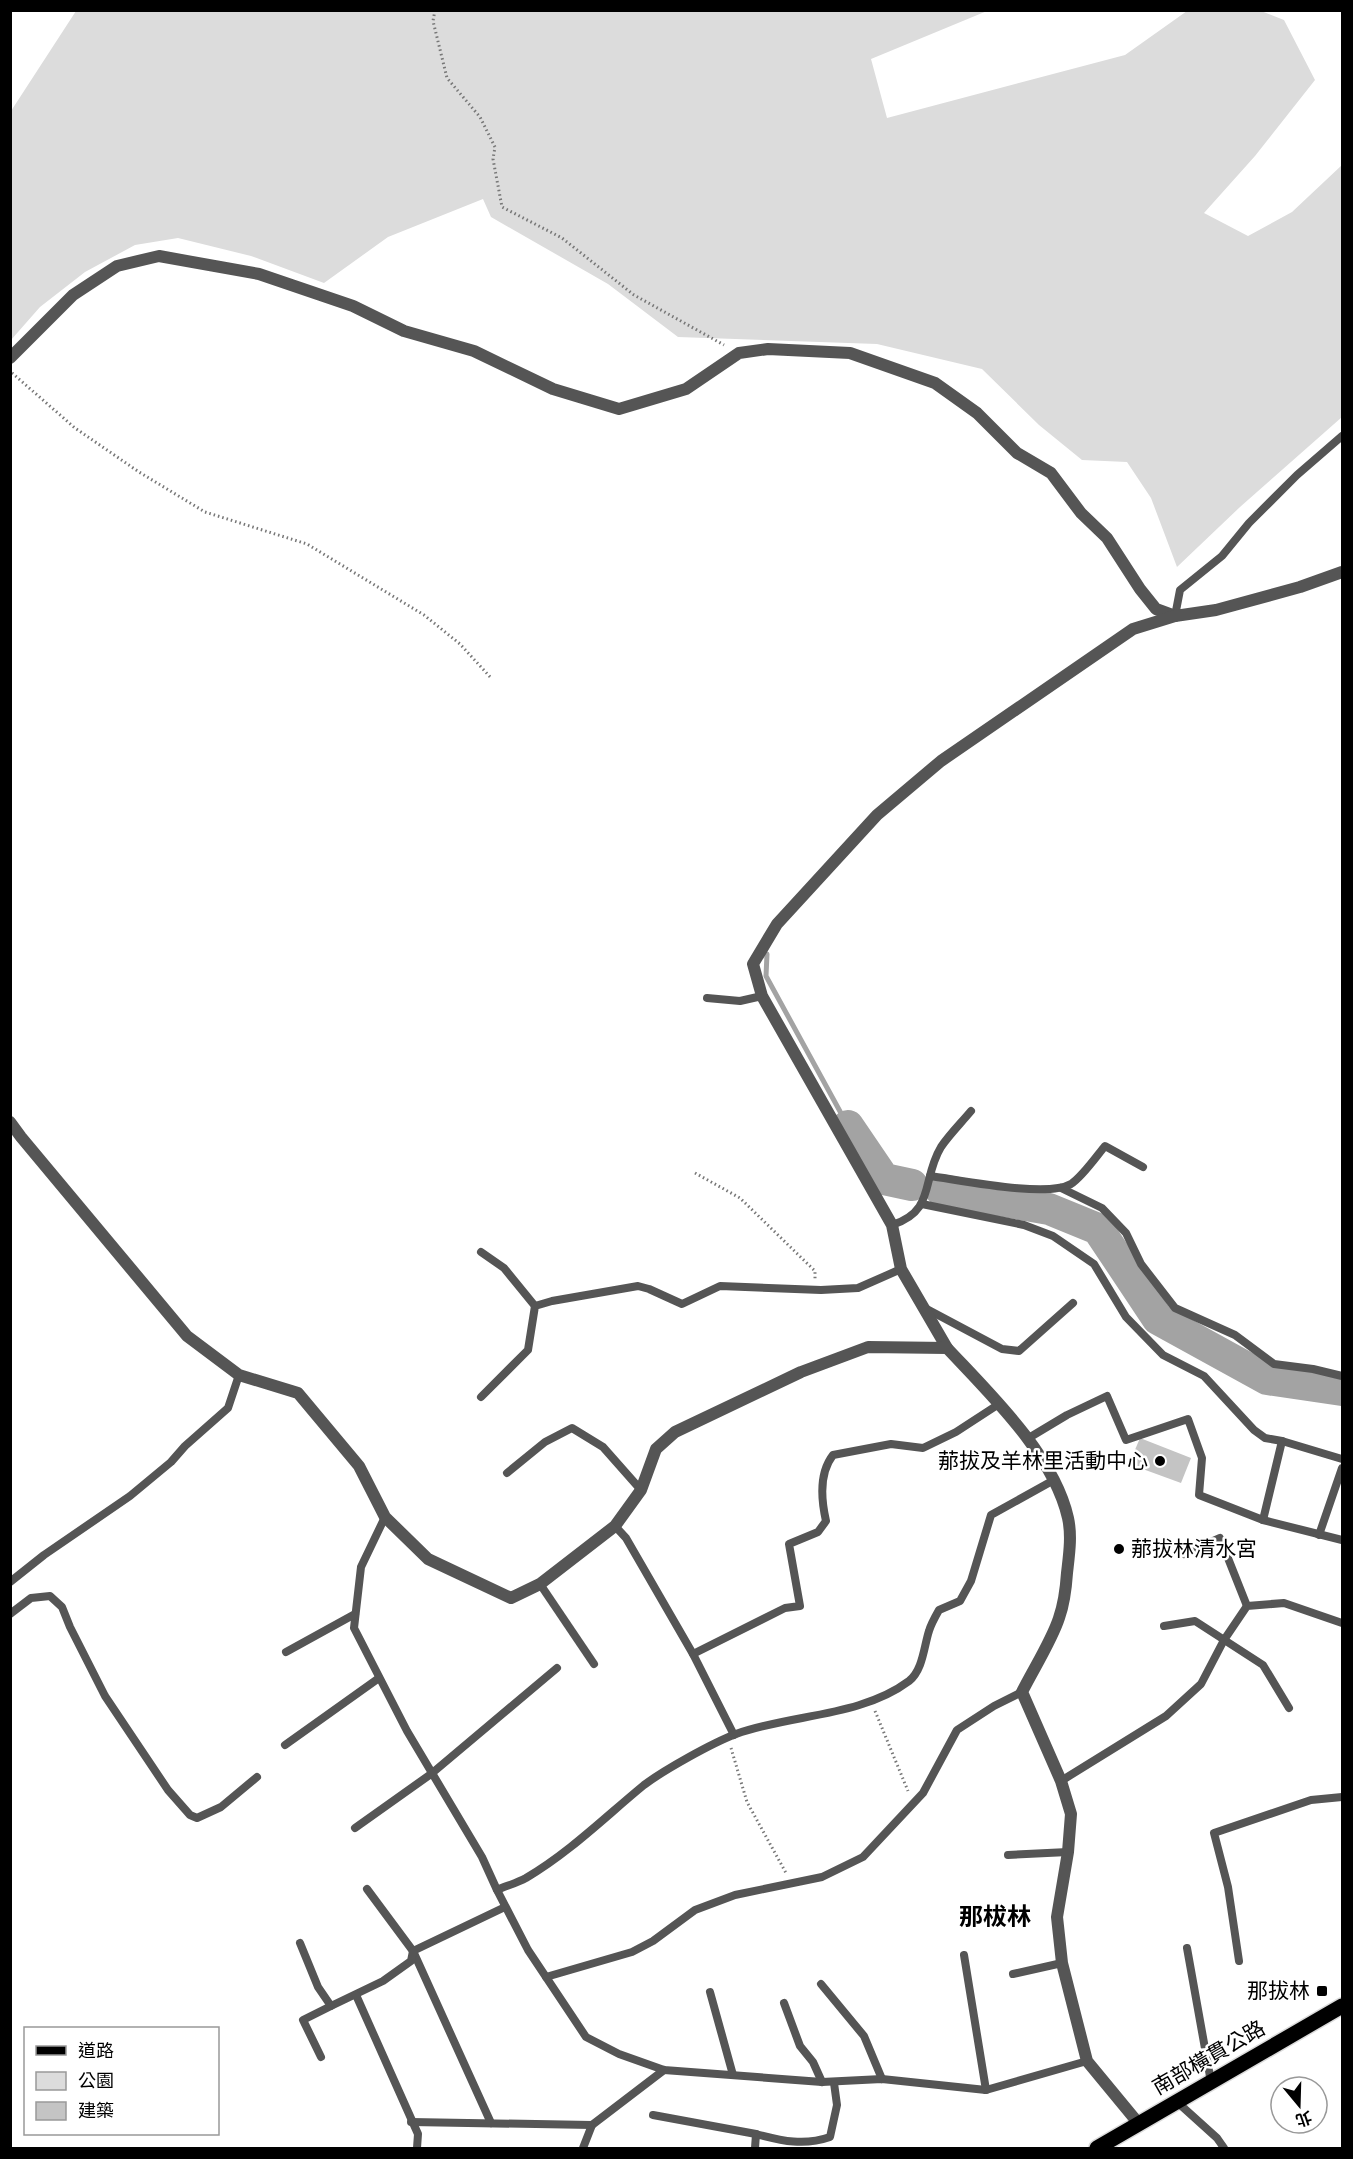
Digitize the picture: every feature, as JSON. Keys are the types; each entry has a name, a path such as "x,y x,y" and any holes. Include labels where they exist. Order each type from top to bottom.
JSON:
{"main road":[{"name":"南部橫貫公路","path":"1097,2148 1342,2006"}],"street":[{"path":"10,358 73,295 117,266 159,256 259,274 353,306 404,331 474,351 553,389 619,409 686,389 739,353 768,349 850,353 935,383 977,413 1017,453 1051,473 1081,513 1107,538 1140,589 1156,609 1175,616"},
{"path":"1138,2124 1087,2061 1062,1963 1057,1917 1068,1852 1071,1814 1061,1781 1022,1692 1059,1618 1070,1546 1068,1518 1054,1480 1027,1439 999,1404 948,1348 901,1269 892,1225 762,996 753,964 777,924 877,815 941,761 1133,629 1175,616 1216,610 1300,587 1342,572"},
{"path":"10,1122 187,1336 238,1375 298,1393 359,1466 385,1517 428,1559 511,1598 540,1584 615,1526 641,1490 656,1449 675,1432 801,1372 868,1347 948,1348"}],"lane":[{"path":"1175,616 1180,590 1222,556 1296,475 1342,436"},
{"path":"707,998 740,1001 762,996"},
{"path":"892,1225 908,1220 922,1204 941,1148 971,1111"},
{"path":"930,1176 1042,1191 1061,1188 1073,1183 1105,1146 1143,1167"},
{"path":"1061,1188 1102,1208 1126,1233 1141,1264 1175,1308 1235,1335 1274,1364 1313,1369 1342,1376"},
{"path":"922,1204 1024,1225 1053,1236 1094,1264 1126,1317 1163,1355 1204,1376 1254,1430 1265,1438 1342,1459"},
{"path":"481,1252 504,1268 535,1306 528,1350 481,1397"},
{"path":"535,1306 638,1286 682,1304 720,1286 814,1290 858,1288 901,1269"},
{"path":"923,1307 1002,1348 1019,1351 1073,1303"},
{"path":"10,1582 44,1555 130,1496 171,1462 185,1446 228,1408 238,1375"},
{"path":"1027,1439 1067,1415 1107,1396 1126,1440 1188,1419 1202,1458 1199,1495 1263,1520 1342,1540"},
{"path":"693,1654 785,1608 800,1606 789,1544 818,1532 826,1521 822,1500 826,1464 833,1455 891,1444 923,1448 956,1432 999,1404"},
{"path":"507,1473 545,1442 572,1428 603,1447 641,1490"},
{"path":"1263,1520 1282,1441"},
{"path":"1319,1535 1342,1468"},
{"path":"497,1890 525,1879 587,1835 646,1784 731,1736 774,1722 832,1712 871,1701 910,1680 921,1660 929,1629 939,1610 960,1601 971,1581 991,1515 1054,1480"},
{"path":"385,1517 361,1567 354,1628 431,1774 483,1857 505,1907 528,1950 586,2037 619,2054 664,2070 834,2083 882,2079 986,2090 1087,2061"},
{"path":"615,1526 626,1538 693,1654 731,1736"},
{"path":"1184,1554 1220,1538 1247,1606"},
{"path":"540,1584 594,1664"},
{"path":"10,1614 31,1598 50,1596 63,1607 70,1627 105,1696 168,1790 190,1815 197,1818 221,1807 256,1777"},
{"path":"1247,1606 1284,1603 1342,1623"},
{"path":"1061,1781 1166,1716 1201,1684 1224,1640 1247,1606"},
{"path":"286,1652 355,1614"},
{"path":"1164,1626 1195,1621 1263,1665 1289,1708"},
{"path":"355,1828 431,1774 557,1668"},
{"path":"285,1745 379,1678"},
{"path":"546,1977 632,1952 653,1941 695,1910 725,1899 822,1877 862,1857 923,1793 957,1730 994,1706 1022,1692"},
{"path":"1239,1961 1228,1887 1214,1833 1311,1800 1342,1797"},
{"path":"1008,1855 1068,1852"},
{"path":"367,1889 413,1951 491,2123"},
{"path":"413,1951 505,1907"},
{"path":"300,1942 318,1988 331,2006"},
{"path":"1187,1948 1210,2082"},
{"path":"321,2057 303,2020 383,1981 411,1961 413,1951"},
{"path":"964,1955 986,2090"},
{"path":"1013,1974 1062,1963"},
{"path":"820,1984 864,2036 882,2079"},
{"path":"710,1992 733,2075"},
{"path":"356,1995 418,2134 417,2148"},
{"path":"784,2003 800,2046 813,2062 822,2082"},
{"path":"583,2148 592,2125 664,2070"},
{"path":"653,2115 790,2142 814,2142 830,2137 837,2105 834,2083"},
{"path":"1176,2101 1217,2138 1224,2148"},
{"path":"411,2122 592,2125"},
{"path":"755,2148 756,2134"}],"path":[{"path":"435,10 433,21 447,78 480,117 495,147 493,159 502,207 562,238 634,295 739,353"},
{"path":"10,372 75,428 139,472 205,512 307,544 424,615 460,644 492,679"},
{"path":"695,1173 740,1198 815,1271 814,1290"},
{"path":"871,1701 913,1803"},
{"path":"731,1736 747,1802 792,1884"}],"green space":[{"path":"76,11 987,11 871,59 887,118 1125,55 1187,11 1261,11 1284,20 1315,80 1255,156 1204,213 1248,236 1292,212 1342,165 1342,417 1240,507 1177,567 1151,498 1127,462 1082,460 1039,425 982,369 877,344 678,337 608,284 491,217 483,199 388,237 324,283 251,256 178,238 135,245 85,272 40,307 11,340 11,111"}],"building":[{"name":"𦰡拔及羊林里活動中心","path":"1140,1438 1191,1458 1181,1483 1129,1464"}],"waterway":[{"path":"767,954 766,976 848,1126"},
{"path":"848,1126 884,1179 912,1185"},
{"path":"941,1190 1049,1209 1098,1229 1158,1319 1267,1379 1342,1390"}],"place":[{"name":"𦰡拔及羊林里活動中心","path":"1160,1461"},
{"name":"𦰡拔林清水宮","path":"1119,1549"},
{"name":"那拔林","path":"1322,1991"}],"district":[{"name":"那柭林","path":"995,1918"}]}
